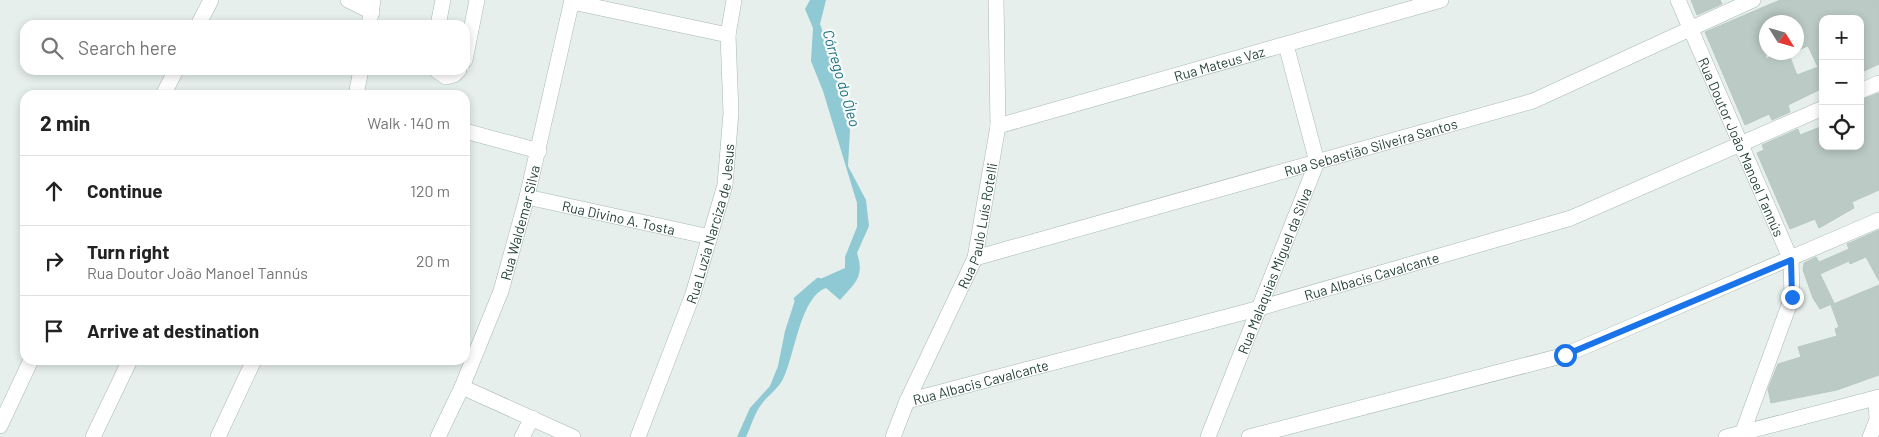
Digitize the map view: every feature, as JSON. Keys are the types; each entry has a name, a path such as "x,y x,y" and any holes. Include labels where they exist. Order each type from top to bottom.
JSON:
{"street":[{"path":"201,20 211,0"},
{"path":"348,0 371,12"},
{"path":"439,20 443,0"},
{"path":"470,35 477,0"},
{"name":"Rua Luzia Narciza de Jesus","path":"638,437 692,294 726,185 731,113 728,35 734,0"},
{"name":"Rua Paulo Luís Rotelli","path":"893,437 907,402 975,258 998,126 996,0"},
{"name":"Rua Mateus Vaz","path":"998,126 1440,0"},
{"name":"Rua Doutor João Manoel Tannús","path":"1678,0 1791,260 1792,297 1742,435"},
{"name":"Rua Sebastião Silveira Santos","path":"975,258 1533,101 1753,0"},
{"path":"572,1 728,35"},
{"name":"Rua Waldemar Silva","path":"438,437 462,387 501,291 527,198 572,1"},
{"path":"1286,45 1316,162"},
{"path":"166,90 173,75"},
{"path":"357,90 360,75"},
{"path":"1864,89 1879,83"},
{"name":"Rua Albacis Cavalcante","path":"907,402 1259,308 1570,218 1742,145 1819,110"},
{"path":"470,132 538,151"},
{"name":"Rua Malaquias Miguel da Silva","path":"1208,437 1316,162"},
{"name":"Rua Divino A. Tosta","path":"527,198 710,237"},
{"path":"1249,437 1565,355 1791,260 1879,220"},
{"path":"0,426 29,365"},
{"path":"93,437 128,365"},
{"path":"218,437 251,365"},
{"path":"462,387 574,437"},
{"path":"1726,437 1742,435 1878,397 1877,420 1870,437"},
{"path":"522,437 532,418"}],"water":[{"path":"810,0 826,0 820,24 832,58 850,130 848,166 866,200 869,226 857,253 860,268 857,279 840,300 826,288 817,294 810,303 799,328 783,379 763,402 754,416 746,437 737,437 750,408 770,386 778,366 785,331 795,300 818,280 845,268 845,257 857,227 857,203 823,91 811,61 813,28 805,9"}],"building":[{"path":"1691,0 1720,0 1722,4 1697,15"},
{"path":"1780,0 1879,0 1879,64 1864,71 1864,15 1819,15 1819,90 1788,105 1790,112 1772,120 1769,114 1745,125 1705,32"},
{"path":"1879,93 1879,190 1852,202 1854,208 1819,228 1815,219 1790,229 1757,153 1764,150 1762,145 1798,129 1800,135 1819,128 1819,150 1864,150 1864,99"},
{"path":"1879,230 1879,281 1866,257 1850,264 1849,261 1820,274 1834,303 1820,309 1813,298 1803,270 1804,263 1816,257 1819,262 1849,249 1847,244"},
{"path":"1879,285 1879,375 1837,390 1771,403 1768,389 1778,364 1801,357 1798,347 1837,336 1835,329 1839,327 1831,305"}],"waterway":[{"name":"Córrego do Óleo","path":"796,299 818,280 821,281"}],"route":[{"path":"1565,355 1791,260 1792,297"}]}
